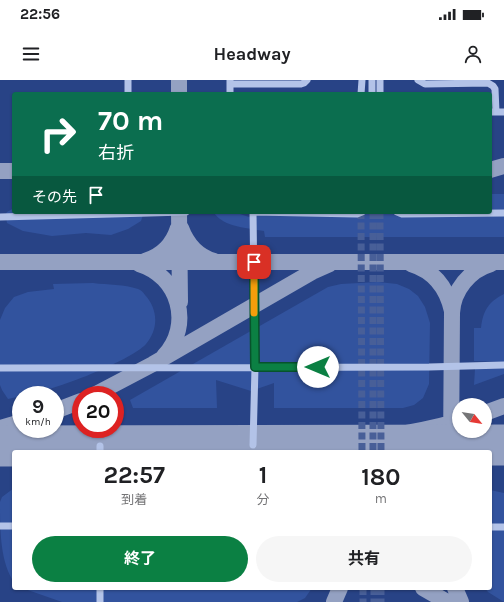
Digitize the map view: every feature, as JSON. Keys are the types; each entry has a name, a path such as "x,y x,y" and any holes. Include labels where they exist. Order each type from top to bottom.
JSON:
{"street":[{"path":"128,80 128,92"},
{"path":"230,82 301,84 307,80"},
{"path":"362,80 362,92"},
{"path":"372,80 372,92"},
{"path":"380,80 380,92"},
{"path":"418,80 425,84 488,83 495,89 493,112 504,112"},
{"path":"492,213 504,213"},
{"path":"0,217 112,214"},
{"path":"253,445 255,367 254,214"},
{"path":"0,368 504,365"},
{"path":"0,526 12,526"},
{"path":"492,527 504,527"},
{"path":"100,590 100,602"}],"shaded area":[{"path":"492,194 504,194 504,211 492,211"},
{"path":"12,209 12,214 143,214 141,221 128,229 111,235 86,233 52,236 23,231 7,223 5,215"},
{"path":"215,214 240,214 249,217 272,214 393,214 404,217 504,216 504,237 265,237 264,231 243,228 230,224 218,218"},
{"path":"378,282 397,284 409,289 418,296 425,307 430,323 429,384 423,398 414,405 403,408 274,408 274,383 251,391 216,380 217,408 133,408 130,400 328,287 341,284"},
{"path":"93,283 127,286 139,289 152,306 155,319 153,332 146,344 137,351 106,368 58,386 12,386 12,398 8,399 0,385 0,320 5,308 14,297 28,292 54,289 53,284"},
{"path":"504,294 504,362 474,361 474,328 481,328 483,317 487,308 494,300"},
{"path":"504,368 504,374 474,385 475,369"},
{"path":"12,490 12,579 3,555 0,502 2,497"},
{"path":"492,490 504,493 504,602 486,590 492,590"},
{"path":"28,590 311,590 305,598 297,602 62,602"}],"taxiway":[{"path":"179,80 179,92"},
{"path":"492,169 504,166"},
{"path":"0,171 12,171"},
{"path":"179,214 180,302"},
{"path":"145,261 162,253 170,244 178,228"},
{"path":"181,228 193,249 208,259 214,261"},
{"path":"0,262 504,262"},
{"path":"139,264 153,270 164,279 172,290 177,303 179,316 178,330 173,344 164,356"},
{"path":"111,386 153,364 312,272 330,264"},
{"path":"411,264 433,276 447,295 452,311"},
{"path":"451,450 453,305 459,289 464,282 476,271 491,264"},
{"path":"64,408 72,404"},
{"path":"492,410 504,406"},
{"path":"312,445 368,439 422,430 452,423"},
{"path":"0,428 12,425"},
{"path":"484,438 489,441 504,444"},
{"path":"0,440 12,444 30,446"},
{"path":"405,445 419,450"},
{"path":"72,446 100,450"},
{"path":"334,602 339,590"},
{"path":"426,590 447,602"},
{"path":"456,590 461,602"}],"runway":[{"path":"0,446 504,445"}],"tunnel":[{"path":"361,214 362,450"},
{"path":"373,214 373,450"},
{"path":"380,214 381,450"},
{"path":"363,590 363,602"},
{"path":"374,590 374,602"},
{"path":"381,590 381,602"}],"slow traffic":[{"path":"254,279 254,313"}],"route":[{"path":"254,262 255,367 318,367"}]}
